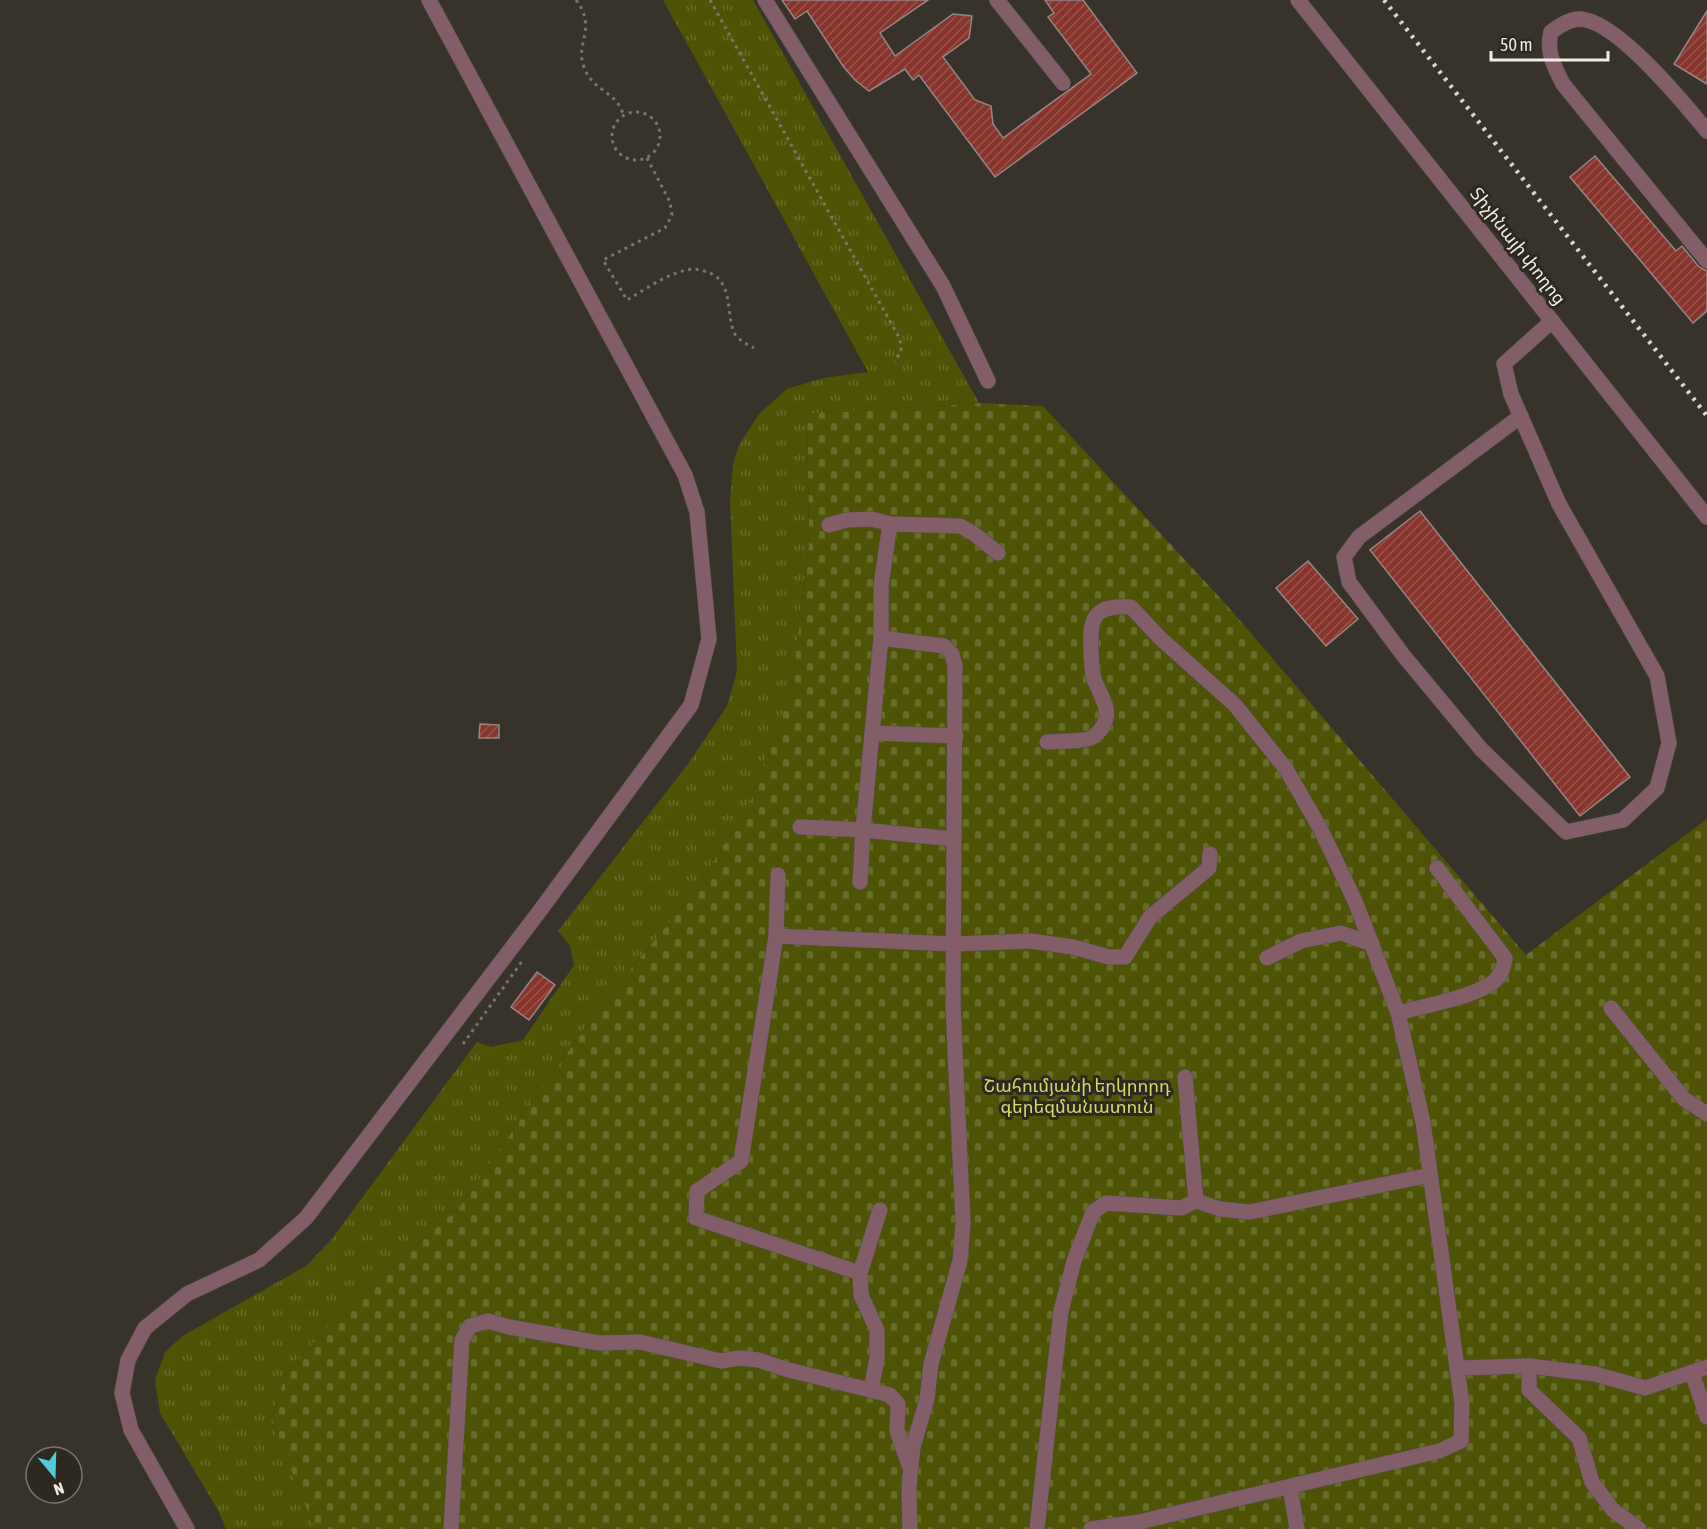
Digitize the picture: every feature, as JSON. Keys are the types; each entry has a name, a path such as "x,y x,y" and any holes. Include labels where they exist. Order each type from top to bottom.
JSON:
{"street":[{"path":"187,1529 131,1430 122,1393 128,1360 145,1328 186,1294 259,1260 306,1218 538,912 691,705 709,639 697,512 685,475 429,0"},
{"path":"765,0 943,286 988,381"},
{"path":"996,0 1063,83"},
{"name":"Տիչինայի փողոց","path":"1298,0 1707,517"},
{"path":"1707,131 1629,47 1598,24 1579,19 1561,24 1551,32 1548,44 1552,63 1563,84 1707,261"},
{"path":"1521,416 1359,537 1344,557 1349,582 1403,655 1481,749 1566,832 1623,820 1657,788 1669,743 1657,676 1559,504 1521,416 1511,393 1504,364 1552,321"},
{"path":"829,525 846,520 872,519 890,525 960,526 973,532 998,554"},
{"path":"860,882 881,638 881,585 890,525"},
{"path":"1047,742 1091,738 1101,730 1107,717 1103,700 1093,677 1090,629 1095,618 1103,609 1117,606 1131,607 1173,650 1235,705 1286,769 1330,849 1355,901 1398,1013 1423,1122 1462,1404 1461,1441 1439,1451 1139,1522 1091,1529"},
{"path":"881,638 944,646 952,654 955,666 952,1005 963,1223 960,1261 932,1364 927,1399 913,1447 910,1468 910,1529"},
{"path":"872,733 956,736"},
{"path":"800,827 863,830 954,839"},
{"path":"776,936 953,944 1030,941 1073,947 1109,957 1125,957 1150,917 1209,868 1210,854"},
{"path":"1398,1013 1458,997 1490,985 1504,967 1505,958 1437,868"},
{"path":"778,875 776,936 741,1161 697,1191 696,1218 860,1273"},
{"path":"1267,958 1301,941 1341,933 1372,944"},
{"path":"1611,1008 1684,1099 1707,1114"},
{"path":"1185,1077 1196,1202"},
{"path":"1037,1529 1061,1311 1074,1261 1093,1212 1106,1203 1181,1208 1196,1202 1220,1209 1250,1212 1430,1175"},
{"path":"871,1390 877,1358 877,1330 861,1295 860,1273 880,1210"},
{"path":"451,1529 462,1340 470,1326 488,1321 509,1328 600,1343 640,1342 721,1361 739,1358 759,1360 785,1369 890,1395 898,1404 897,1431 910,1468"},
{"path":"1458,1368 1529,1366 1595,1374 1645,1388 1707,1367"},
{"path":"1529,1366 1529,1390 1579,1438 1592,1482 1613,1510 1639,1529"},
{"path":"1692,1373 1707,1417"},
{"path":"1290,1487 1297,1529"}],"path":[{"path":"576,0 582,8 586,26 582,62 590,80 616,100 624,115"},
{"path":"710,0 900,339 901,350 895,362"},
{"path":"639,112 653,119 658,125 660,132 658,147 647,158 639,160 623,157 613,144 614,128 624,115 639,112"},
{"path":"647,158 670,202 672,215 664,228 603,260 627,300 674,273 694,268 710,272 720,279 726,291 733,332 743,342 754,348"},
{"path":"463,1044 524,960"}],"green space":[{"path":"663,0 753,0 979,403 807,414 809,543 792,685 752,798 697,889 600,1006 460,1206 334,1320 286,1373 271,1420 315,1529 226,1529 218,1510 160,1413 155,1380 165,1352 184,1335 306,1266 331,1240 477,1042 491,1047 523,1040 574,965 570,946 558,931 688,764 727,706 737,671 730,499 733,465 739,445 759,414 787,389 823,378 868,372"},
{"name":"Շահումյանի երկրորդ գերեզմանատուն","path":"979,403 1043,406 1232,611 1526,955 1707,819 1707,1529 314,1529 271,1420 286,1373 334,1320 460,1206 600,1006 697,889 752,798 792,685 809,543 807,414"}],"building":[{"path":"782,0 928,0 880,33 895,56 953,14 972,16 969,38 943,57 975,100 991,106 993,124 1003,138 1091,74 1048,17 1054,13 1045,0 1083,0 1137,73 995,177 919,75 913,80 905,69 869,91 843,66 807,11 795,19"},
{"path":"1707,11 1707,84 1674,64"},
{"path":"1595,156 1676,251 1682,246 1699,267 1707,271 1707,311 1693,323 1570,177"},
{"path":"1420,511 1630,777 1580,816 1370,550"},
{"path":"1308,561 1358,619 1326,646 1276,588"},
{"path":"480,724 499,725 499,738 479,738"},
{"path":"537,972 555,985 529,1020 511,1007"}],"railway":[{"path":"1384,0 1707,416"}]}
